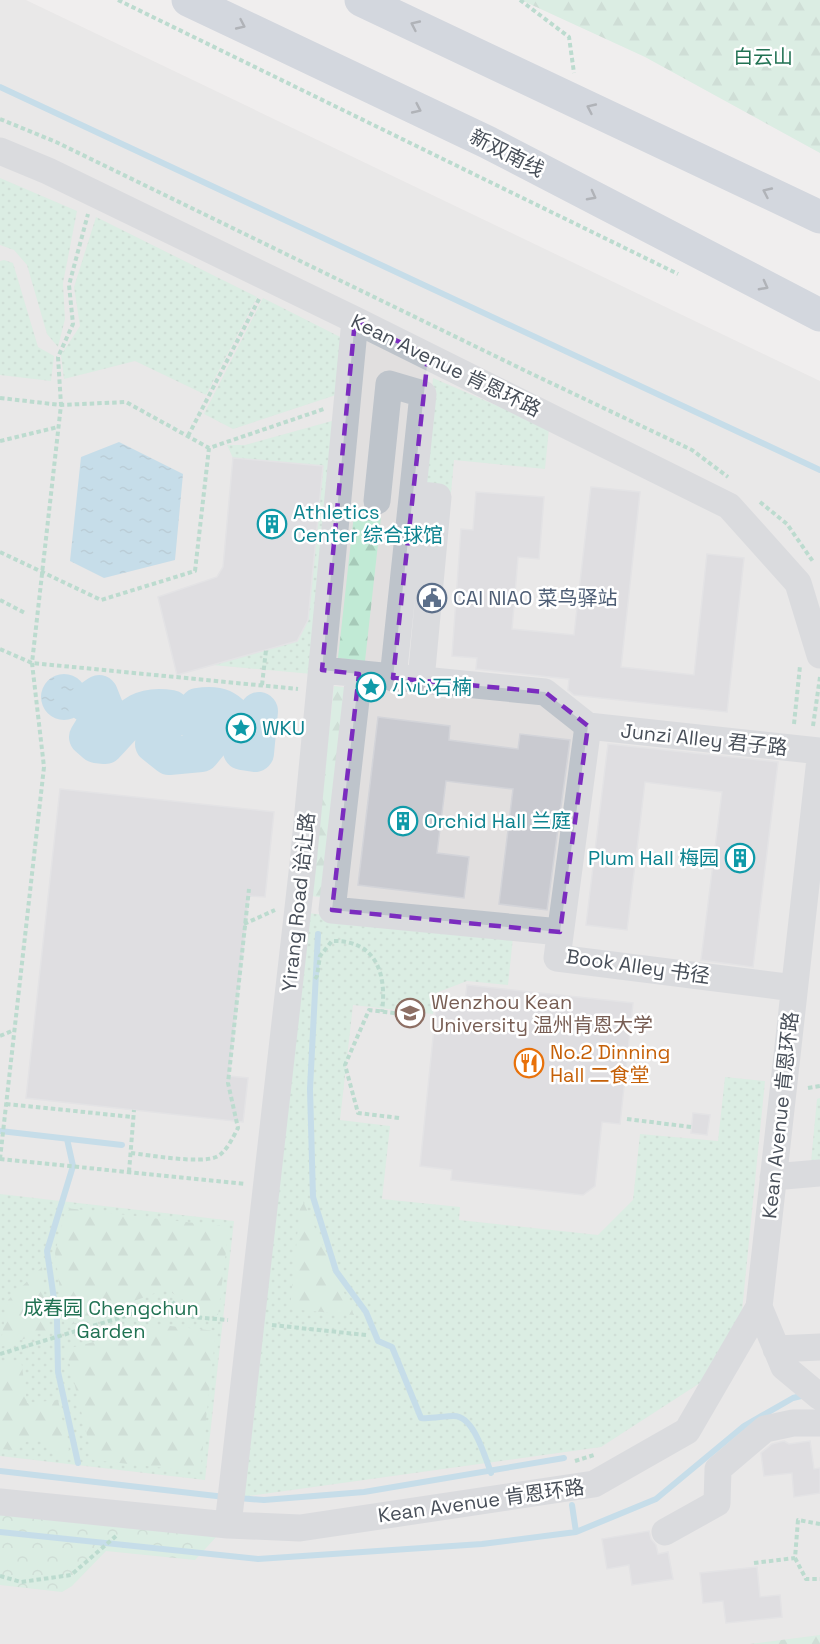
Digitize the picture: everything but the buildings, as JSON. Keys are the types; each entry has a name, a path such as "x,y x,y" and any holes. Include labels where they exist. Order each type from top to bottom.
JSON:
{"main road":[{"name":"新双南线","path":"188,0 487,142 820,315"},
{"path":"361,0 820,217"}],"street":[{"name":"Kean Avenue 肯恩环路","path":"0,151 48,171 356,320 729,506 798,583 812,594 810,658"},
{"name":"Yirang Road 诒让路","path":"229,1518 303,864 356,320"},
{"path":"393,678 428,356"},
{"path":"377,501 389,384 423,394"},
{"path":"413,494 438,497 421,681"},
{"path":"321,680 358,674 545,692 588,726"},
{"path":"358,674 332,910 560,932"},
{"name":"Junzi Alley 君子路","path":"588,726 810,752"},
{"name":"Book Alley 书径","path":"588,726 557,958 794,988"},
{"name":"Kean Avenue 肯恩环路","path":"0,1502 229,1518 300,1528 594,1484 687,1431 759,1307 794,988 813,891 810,752"},
{"path":"773,1177 820,1173"},
{"path":"759,1307 780,1358 820,1397"},
{"path":"780,1358 820,1347"},
{"path":"665,1533 717,1503 718,1469 765,1429 793,1424 820,1423"}],"path":[{"path":"118,0 684,277"},
{"path":"520,0 569,37 574,75 561,94"},
{"path":"0,119 56,142 692,450 730,480"},
{"path":"90,206 69,285 73,324 58,357 60,405 32,663 44,768 0,1159 267,1186"},
{"path":"188,436 263,291"},
{"path":"0,398 60,405 126,402 208,448 348,400"},
{"path":"0,441 58,427"},
{"path":"0,552 101,600 195,571 208,448"},
{"path":"759,502 787,524 820,572"},
{"path":"0,600 25,613"},
{"path":"0,649 32,663 262,685 321,680"},
{"path":"262,685 266,650"},
{"path":"810,658 810,752"},
{"path":"810,752 820,677"},
{"path":"131,1153 195,1159 216,1157 229,1145 238,1128 228,1083 249,889"},
{"path":"243,925 283,906"},
{"path":"317,976 320,956 332,941 349,941 367,952 379,967 385,990 382,1012"},
{"path":"399,1118 358,1113 345,1065 369,1010 410,1015"},
{"path":"0,1036 15,1030"},
{"path":"808,1088 820,1086"},
{"path":"6,1104 133,1118"},
{"path":"129,1172 134,1110"},
{"path":"627,1119 691,1127"},
{"path":"0,1354 172,1302 193,1317 366,1335"},
{"path":"567,1462 604,1452"},
{"path":"820,1524 798,1520 795,1558 806,1579 820,1579"},
{"path":"0,1576 21,1582 71,1575 120,1532"},
{"path":"754,1563 795,1558"}],"highlighted area":[{"path":"355,320 428,356 393,678 545,692 588,726 560,932 332,910 359,674 322,670"}],"shaded area":[{"name":"Wenzhou Kean University 温州肯恩大学","path":"0,0 26,0 820,381 820,1644 0,1644"}],"green space":[{"name":"白云山","path":"521,0 820,0 820,153 645,57"},
{"path":"0,178 77,211 63,283 65,319 58,347 47,334 27,265 14,250 0,245"},
{"path":"96,217 257,297 206,395 135,361 64,379 61,355 80,326 74,287"},
{"path":"0,261 13,263 38,347 54,356 51,381 0,375"},
{"path":"263,298 348,341 342,393 233,429 204,414"},
{"path":"433,378 549,428 545,469 454,460 451,493 423,490"},
{"path":"339,419 312,674 212,665 298,641 308,620 323,467 233,458 227,445 245,445"},
{"path":"354,514 381,517 365,661 338,658"},
{"path":"334,686 350,688 327,898 311,896"},
{"path":"308,913 513,937 508,985 467,981 436,993 433,1014 353,1005 340,1120 390,1126 382,1199 460,1207 459,1220 598,1235 633,1200 640,1134 718,1141 725,1077 765,1081 742,1311 700,1383 601,1447 242,1497"},
{"path":"820,1098 820,1161 811,1162 817,1099"},
{"name":"成春园 Chengchun Garden","path":"0,1194 234,1221 205,1480 0,1456"},
{"path":"301,1197 354,1315 290,1309"},
{"path":"66,1208 229,1227 218,1315 203,1313 166,1289 65,1327 55,1253"},
{"path":"42,1267 47,1331 0,1347 8,1300"},
{"path":"161,1325 216,1331 200,1472 93,1460 66,1349"},
{"path":"21,1359 27,1403 58,1400 71,1459 57,1455 47,1444 39,1440 27,1442 16,1450 0,1449 0,1364"},
{"path":"0,1511 217,1536 195,1560 106,1551 72,1586 62,1592 0,1585"},
{"path":"820,1635 820,1644 750,1644"}],"water":[{"path":"119,442 183,474 175,560 104,578 70,561 81,457"},
{"path":"64,674 80,681 87,697 80,713 64,720 48,713 41,697 48,681"}],"waterway":[{"path":"0,87 820,470"},
{"path":"86,703 99,694 105,709 88,737 96,744 105,745 126,722 140,712 159,708 171,709 173,716 160,727 154,744 169,756 201,753 210,742 197,723 198,707 209,706 219,707 232,716 240,731 242,751 255,753 259,711"},
{"path":"318,934 310,1089 313,1197 336,1271 366,1312 378,1341 392,1347 421,1418 454,1416 461,1418 478,1438 491,1473"},
{"path":"0,1131 122,1145"},
{"path":"67,1139 73,1166 47,1251 57,1320 58,1372 78,1463"},
{"path":"572,1505 576,1532 656,1499 744,1426 793,1398 805,1395"},
{"path":"238,1498 264,1500 364,1492 564,1458"},
{"path":"0,1471 225,1497"},
{"path":"0,1532 258,1559 482,1544 576,1532"}],"place":[{"name":"Athletics Center 综合球馆","path":"272,524"},
{"name":"CAI NIAO 菜鸟驿站","path":"432,598"},
{"name":"小心石楠","path":"371,687"},
{"name":"WKU","path":"241,728"},
{"name":"Orchid Hall 兰庭","path":"403,821"},
{"name":"Plum Hall 梅园","path":"740,858"},
{"name":"Wenzhou Kean University 温州肯恩大学","path":"410,1013"},
{"name":"No.2 Dinning Hall 二食堂","path":"529,1063"}]}
